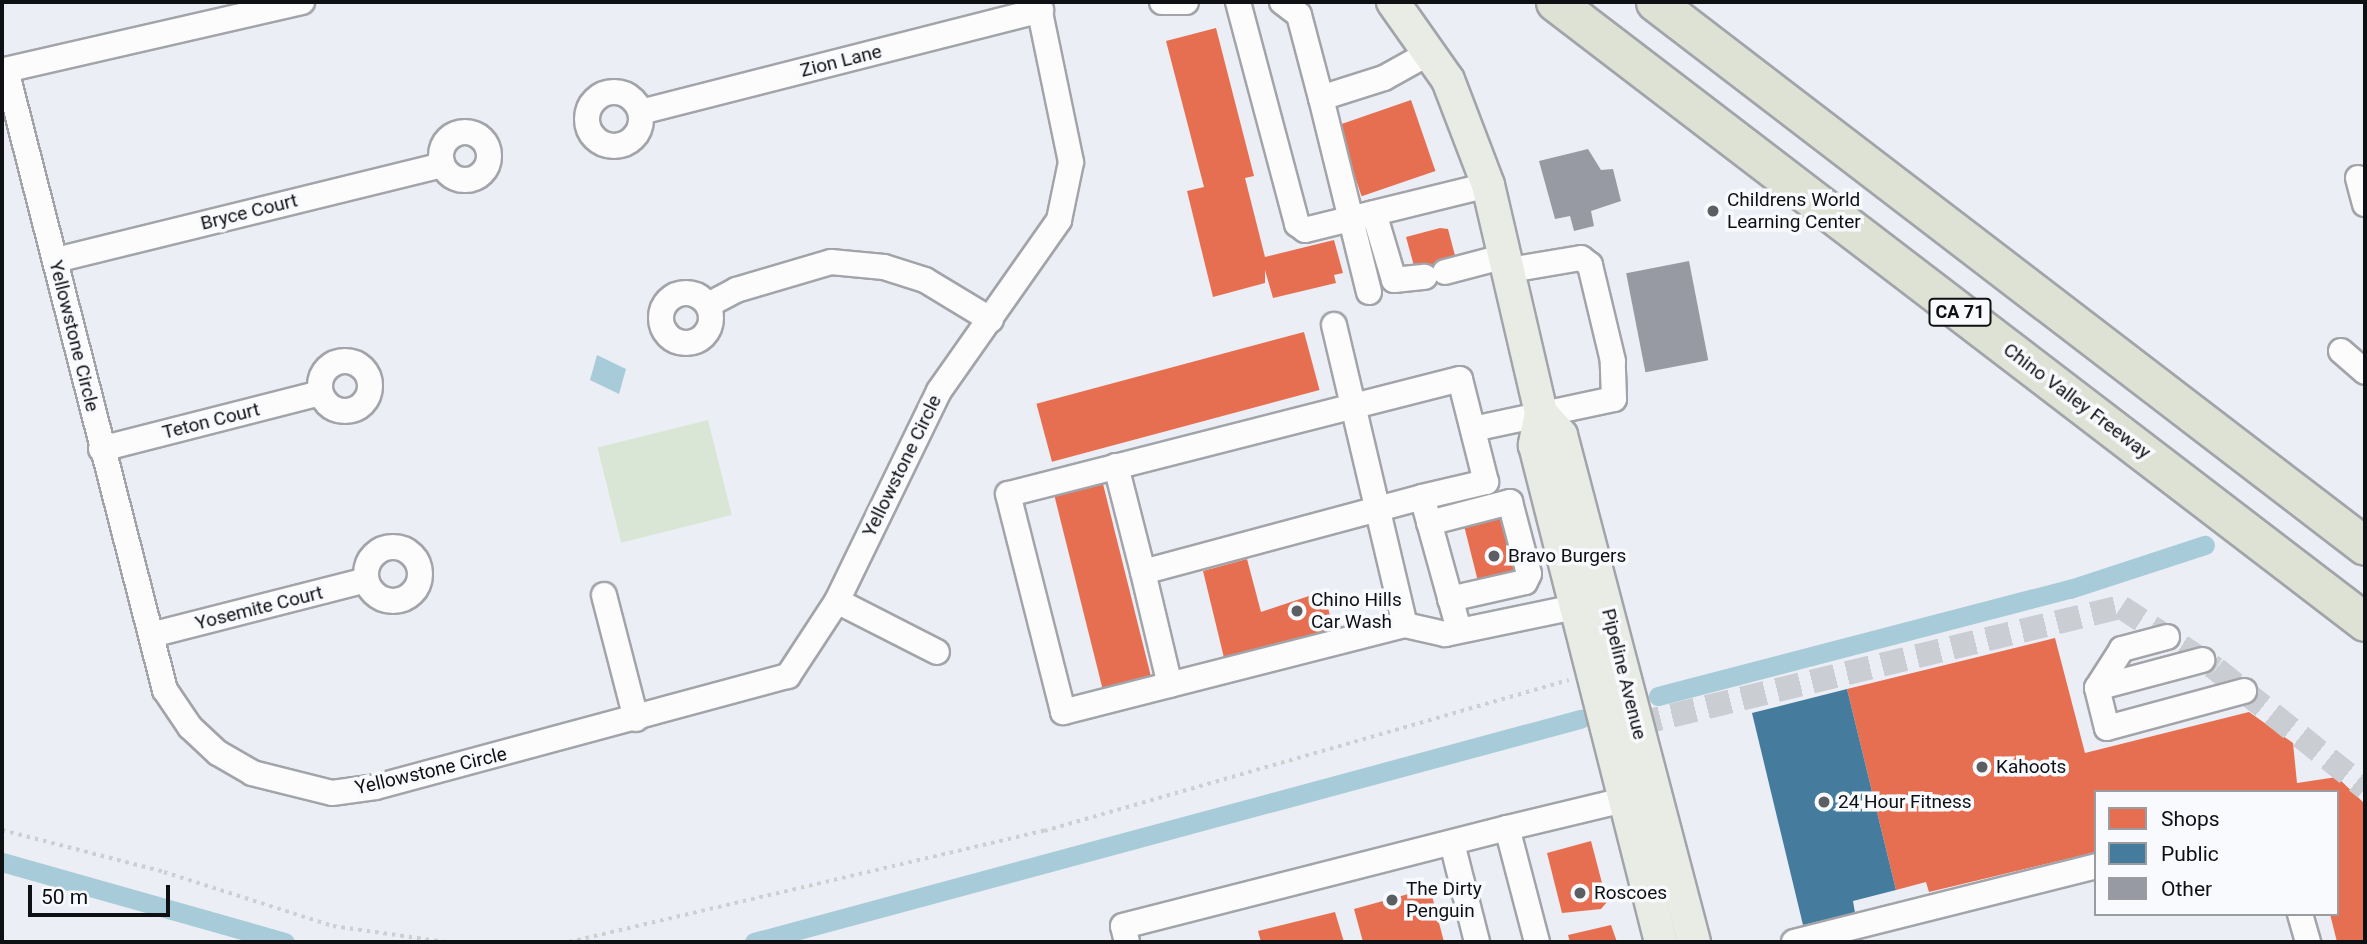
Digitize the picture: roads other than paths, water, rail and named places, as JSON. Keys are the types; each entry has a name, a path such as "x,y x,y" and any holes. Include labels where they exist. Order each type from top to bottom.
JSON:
{"highway":[{"name":"Chino Valley Freeway","path":"1555,2 2365,622"},
{"path":"1655,2 2365,546"}],"main road":[{"name":"Pipeline Avenue","path":"1393,2 1431,52 1466,116 1488,185 1541,413 1535,445 1575,607 1623,729 1639,796 1661,942"},
{"name":"Pipeline Avenue","path":"1541,413 1561,435 1605,680"},
{"name":"Pipeline Avenue","path":"1639,796 1694,942"}],"street":[{"name":"Yellowstone Circle","path":"302,2 6,70 56,260 101,449 165,690 190,727 252,773 302,789 376,787 788,676 837,601 939,391 1059,220 1071,162 1039,6"},
{"path":"1161,2 1186,2"},
{"path":"1238,2 1297,224 1305,230 1488,185"},
{"path":"1282,2 1299,15 1321,98 1362,216 1394,280 1508,263 1581,258 1590,265 1599,295 1614,399 1473,429"},
{"name":"Zion Lane","path":"641,112 1039,6"},
{"path":"1321,98 1384,78 1431,52"},
{"name":"Bryce Court","path":"56,260 443,165"},
{"path":"2358,178 2365,204"},
{"path":"1362,216 1369,292"},
{"path":"708,305 736,290 831,262 884,267 925,280 991,320"},
{"path":"1334,325 1405,625"},
{"path":"2365,344 2341,351 2365,372"},
{"path":"1143,572 1378,508 1486,482 1460,379 1008,494 1063,712 1405,625 1459,630 1575,607"},
{"name":"Teton Court","path":"101,449 320,393"},
{"path":"1116,466 1170,684"},
{"path":"1422,497 1459,630"},
{"path":"1429,523 1510,502 1529,574 1525,582 1450,599"},
{"name":"Yosemite Court","path":"151,635 366,580"},
{"path":"604,595 636,719"},
{"path":"837,601 937,652"},
{"path":"2167,637 2122,649 2097,688 2107,728 2244,691"},
{"path":"2097,688 2202,660"},
{"path":"1127,942 1123,926 1639,796"},
{"path":"1507,828 1537,942"},
{"path":"1452,843 1477,942"},
{"path":"1794,942 2094,867"},
{"path":"2301,916 2308,942"}],"water":[{"path":"597,355 626,369 619,394 590,380"}],"waterway":[{"path":"1658,696 2070,589 2205,545"},
{"path":"754,942 1580,719"},
{"path":"2,862 285,942"}],"tunnel":[{"path":"1637,724 2121,607 2216,669 2365,788"}],"place":[{"name":"Childrens World Learning Center","path":"1713,211"},
{"name":"Bravo Burgers","path":"1494,556"},
{"name":"Chino Hills Car Wash","path":"1297,611"},
{"name":"Kahoots","path":"1982,767"},
{"name":"24 Hour Fitness","path":"1824,802"},
{"name":"Roscoes","path":"1580,893"},
{"name":"The Dirty Penguin","path":"1392,900"}]}
